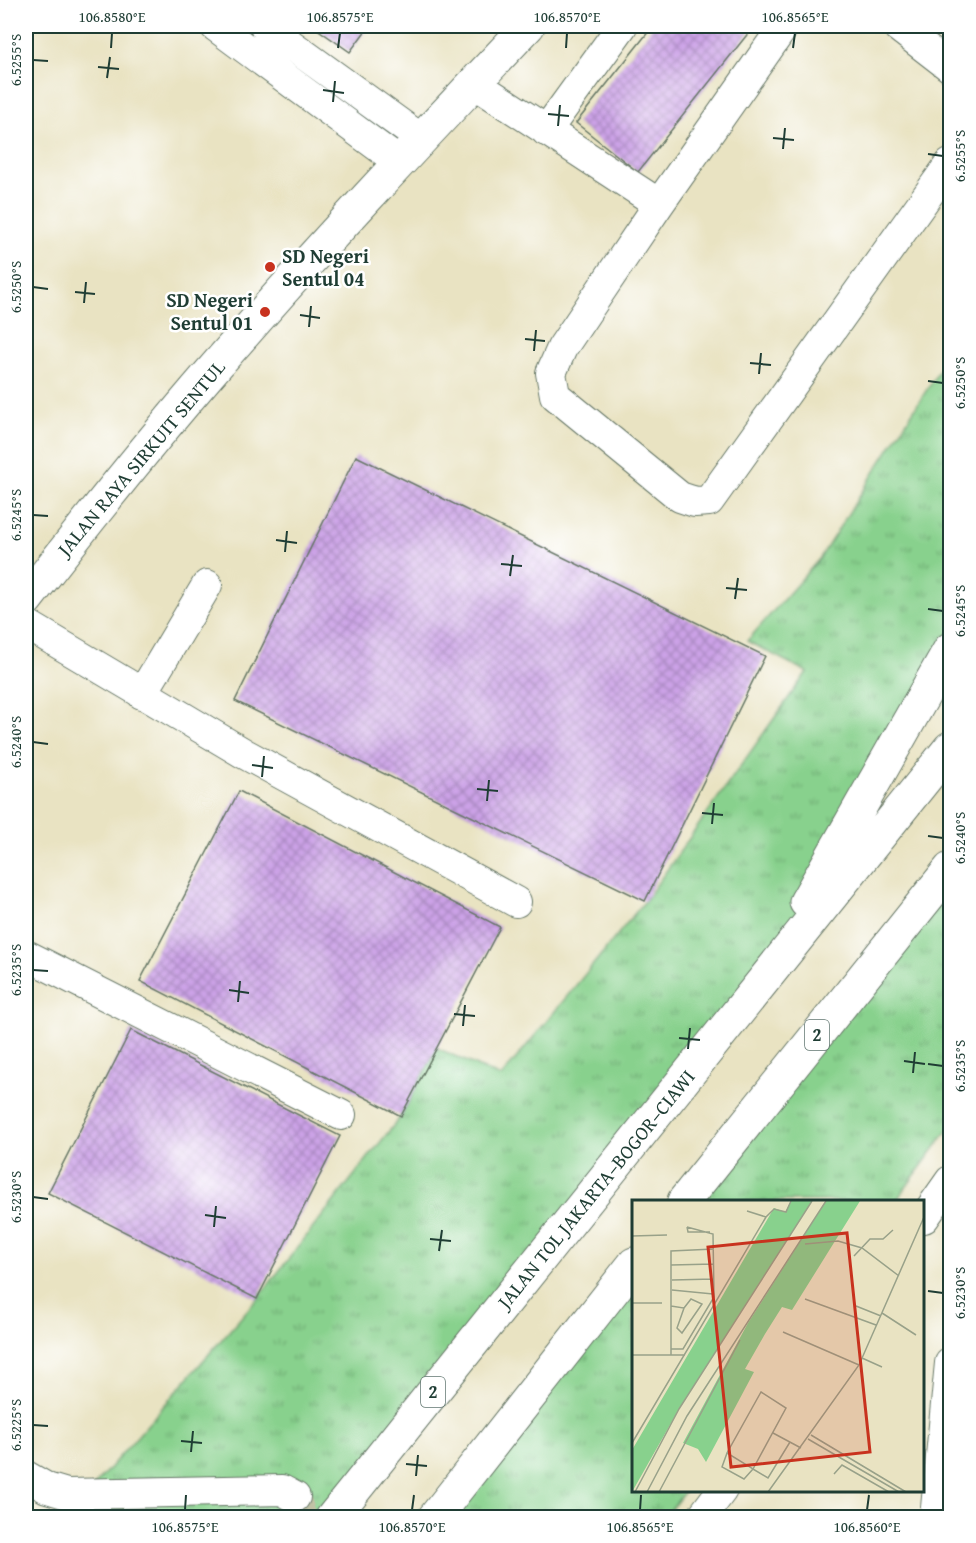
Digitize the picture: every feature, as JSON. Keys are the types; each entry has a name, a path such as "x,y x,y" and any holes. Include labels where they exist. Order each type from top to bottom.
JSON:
{"main road":[{"name":"JALAN RAYA SIRKUIT SENTUL","path":"26,600 105,498 209,374 410,150 528,26"},
{"path":"756,990 951,650"},
{"name":"JALAN TOL JAKARTA–BOGOR–CIAWI","path":"332,1518 951,748"},
{"name":"2","path":"685,1200 951,869"},
{"path":"434,1518 632,1267"}],"street":[{"path":"215,26 410,150"},
{"path":"265,26 410,150"},
{"path":"546,131 622,26"},
{"path":"784,26 658,204 562,348 551,373 555,396 680,497 695,502 709,501 951,164"},
{"path":"897,26 951,67"},
{"path":"474,83 658,204"},
{"path":"142,694 207,585"},
{"path":"26,624 245,754 516,902"},
{"path":"26,955 341,1115"},
{"path":"925,1217 951,1181"},
{"path":"934,1518 947,1427 951,1364"},
{"path":"26,1476 47,1488 67,1494 282,1490 295,1497"},
{"path":"701,1518 721,1492"}],"green space":[{"path":"950,353 950,649 756,990 332,1517 68,1518 257,1299 401,1116 437,1048 501,1077 645,901 807,672 747,641 820,558"},
{"path":"950,869 950,1127 897,1200 685,1200"},
{"path":"632,1267 632,1492 684,1492 665,1517 434,1518"}],"building":[{"path":"313,26 369,26 350,52"},
{"path":"653,26 754,26 638,172 576,123"},
{"path":"356,456 765,656 645,901 235,701"},
{"path":"239,791 500,927 401,1116 140,981"},
{"path":"131,1030 340,1136 257,1299 48,1193"}],"tunnel":[{"path":"295,1497 302,1518"}],"place":[{"name":"SD Negeri Sentul 04","path":"270,267"},
{"name":"SD Negeri Sentul 01","path":"265,312"}]}
